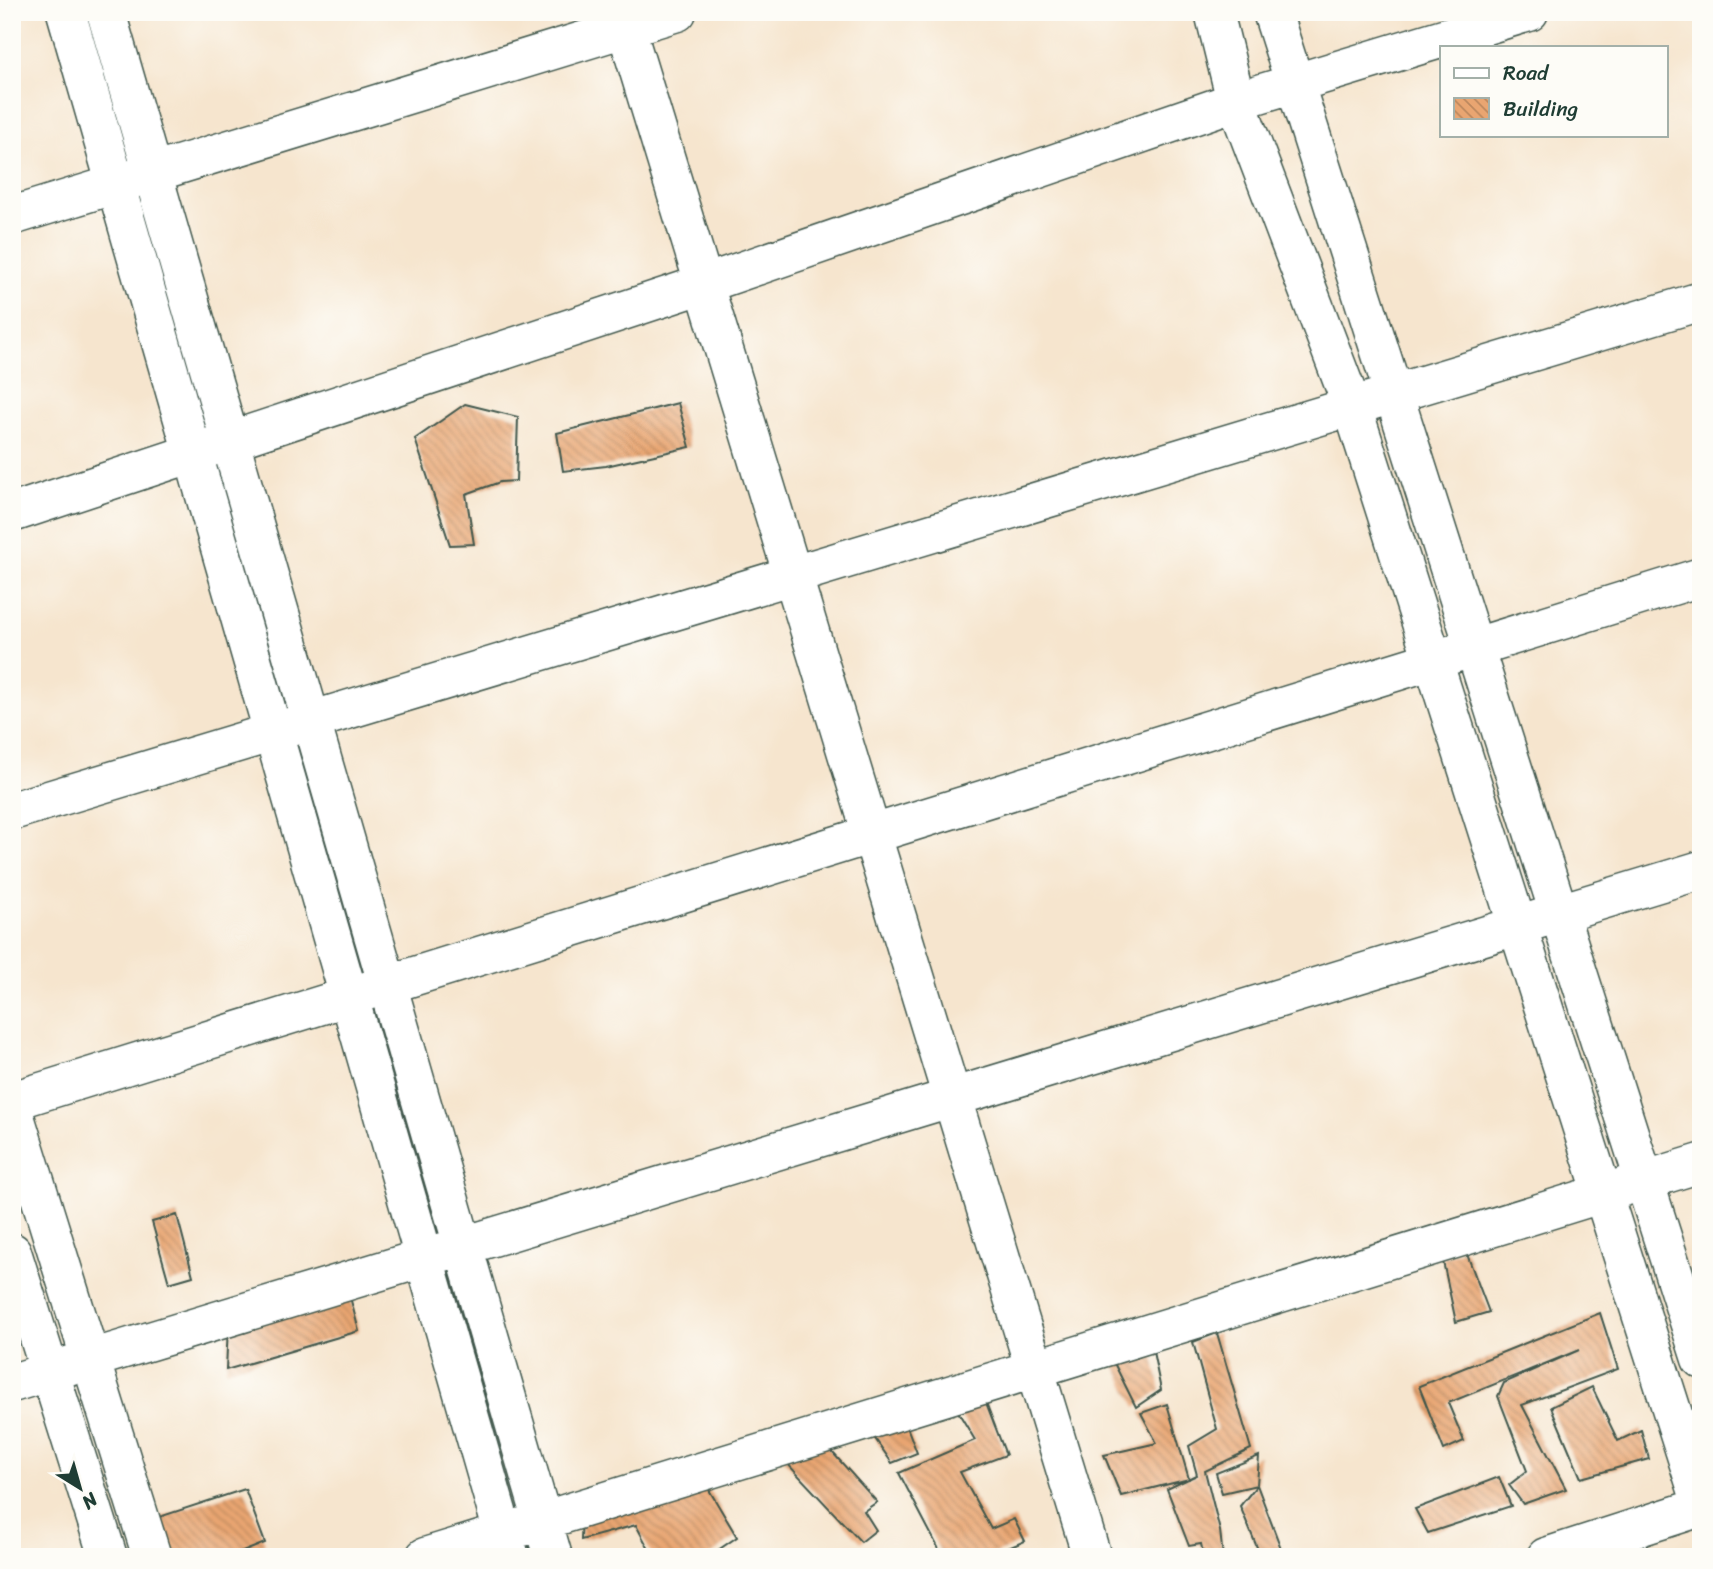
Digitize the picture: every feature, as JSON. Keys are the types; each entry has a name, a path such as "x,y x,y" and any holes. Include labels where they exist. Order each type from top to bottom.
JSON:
{"street":[{"path":"66,12 133,179 231,442 553,1557"},
{"path":"106,12 133,179 193,454 507,1545"},
{"path":"12,216 624,20 677,12"},
{"path":"1214,12 1236,101 1352,407 1701,1504 1546,1557"},
{"path":"1272,12 1701,1359"},
{"path":"12,513 704,285 1236,101 1529,12"},
{"path":"624,20 1092,1557"},
{"path":"12,811 1701,301"},
{"path":"12,1101 1701,577"},
{"path":"12,1383 1701,870"},
{"path":"12,1107 152,1557"},
{"path":"425,1557 507,1545 543,1520 1701,1163"},
{"path":"12,1252 108,1557"}],"building":[{"path":"678,403 690,447 606,466 563,471 557,433"},
{"path":"465,404 518,417 516,481 500,482 466,494 474,544 450,545 415,439"},
{"path":"177,1215 193,1276 169,1283 152,1222"},
{"path":"1465,1249 1489,1312 1456,1322 1442,1257"},
{"path":"349,1293 359,1331 226,1370 228,1326"},
{"path":"1600,1313 1618,1369 1522,1405 1566,1489 1523,1504 1509,1485 1527,1471 1498,1396 1504,1383 1579,1350 1448,1403 1464,1441 1444,1450 1419,1386"},
{"path":"1217,1333 1251,1449 1205,1471 1220,1531 1223,1557 1204,1557 1201,1544 1189,1546 1167,1489 1197,1475 1189,1446 1217,1429 1193,1342"},
{"path":"1151,1342 1161,1390 1136,1407 1113,1361"},
{"path":"1592,1387 1618,1441 1641,1430 1649,1459 1581,1478 1551,1407"},
{"path":"985,1400 1006,1455 960,1472 991,1529 1014,1519 1025,1541 987,1557 943,1557 899,1473 975,1440 957,1410"},
{"path":"1167,1404 1189,1479 1121,1496 1104,1455 1157,1443 1141,1413"},
{"path":"904,1419 917,1453 892,1463 869,1430"},
{"path":"824,1443 877,1502 864,1511 876,1530 861,1542 783,1459"},
{"path":"1259,1456 1257,1485 1222,1493 1216,1473"},
{"path":"1499,1477 1511,1506 1428,1533 1415,1509"},
{"path":"702,1478 737,1537 708,1557 653,1557 636,1525 581,1540 582,1513"},
{"path":"1257,1485 1282,1551 1261,1557 1240,1506"},
{"path":"245,1489 265,1543 230,1557 171,1557 156,1518"}]}
